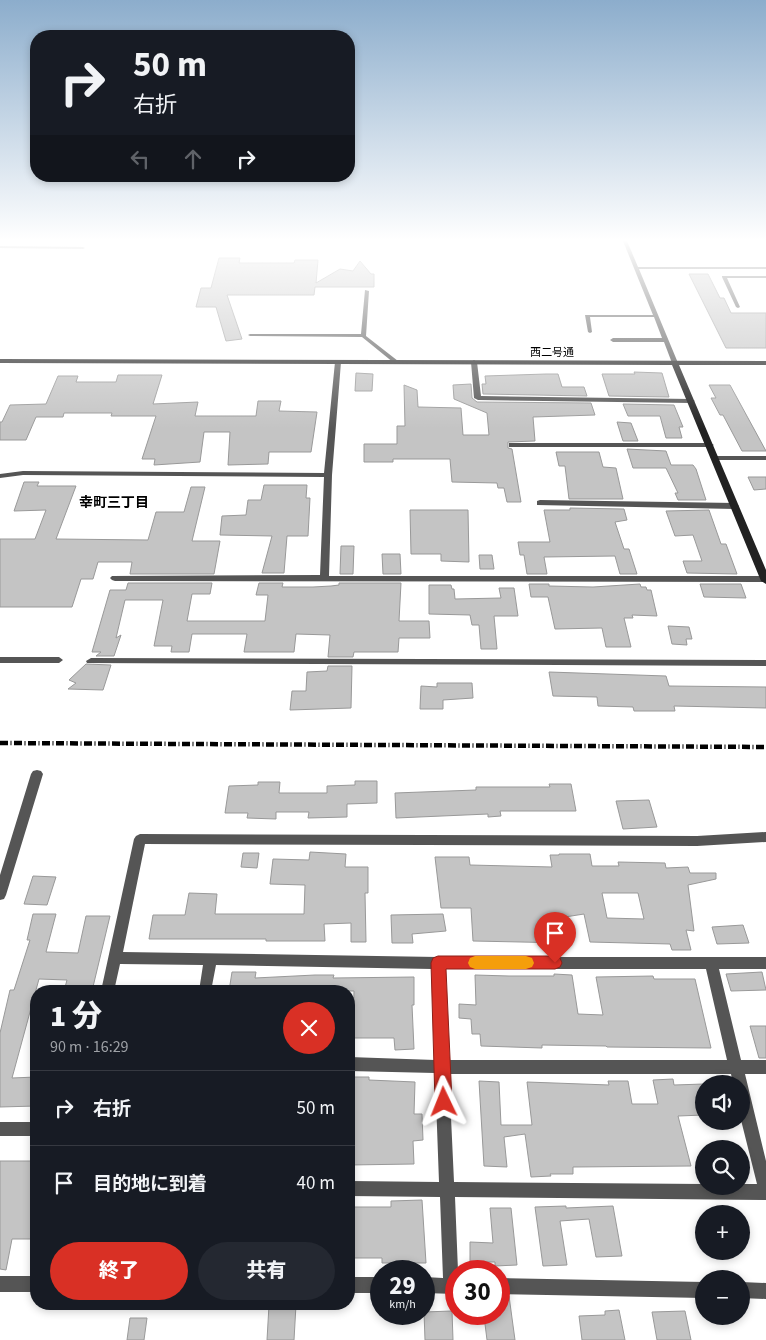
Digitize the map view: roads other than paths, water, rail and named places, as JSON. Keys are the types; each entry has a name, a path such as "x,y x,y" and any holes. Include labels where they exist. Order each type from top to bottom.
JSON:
{"street":[{"name":"西二号通","path":"0,361 766,363"},
{"path":"324,578 328,474 338,362"},
{"path":"474,362 478,398 692,401"},
{"path":"115,578 766,579 675,363"},
{"path":"512,445 710,445"},
{"path":"715,458 766,458"},
{"path":"0,476 23,473 328,474"},
{"path":"540,503 735,506"},
{"path":"91,661 766,663"},
{"path":"0,895 37,774"},
{"path":"109,985 140,839 697,841 766,837"},
{"path":"116,958 438,963 766,963"},
{"path":"206,985 210,960"},
{"path":"438,963 447,1189 452,1260"},
{"path":"711,963 738,1075"},
{"path":"355,1064 442,1067 766,1067"},
{"path":"355,1189 766,1192 750,1126"},
{"path":"0,1129 30,1130"},
{"path":"0,1284 30,1284"},
{"path":"355,1285 370,1285"},
{"path":"510,1286 695,1290"},
{"path":"750,1290 766,1291"}],"lane":[{"path":"363,336 365,304"},
{"path":"651,304 675,363"},
{"path":"590,332 587,316 656,316"},
{"path":"250,335 363,336 396,362"},
{"path":"613,340 666,340"},
{"path":"0,660 59,660"}],"railway":[{"path":"0,743 766,747"}],"district":[{"name":"幸町三丁目","path":"114,503"}]}
